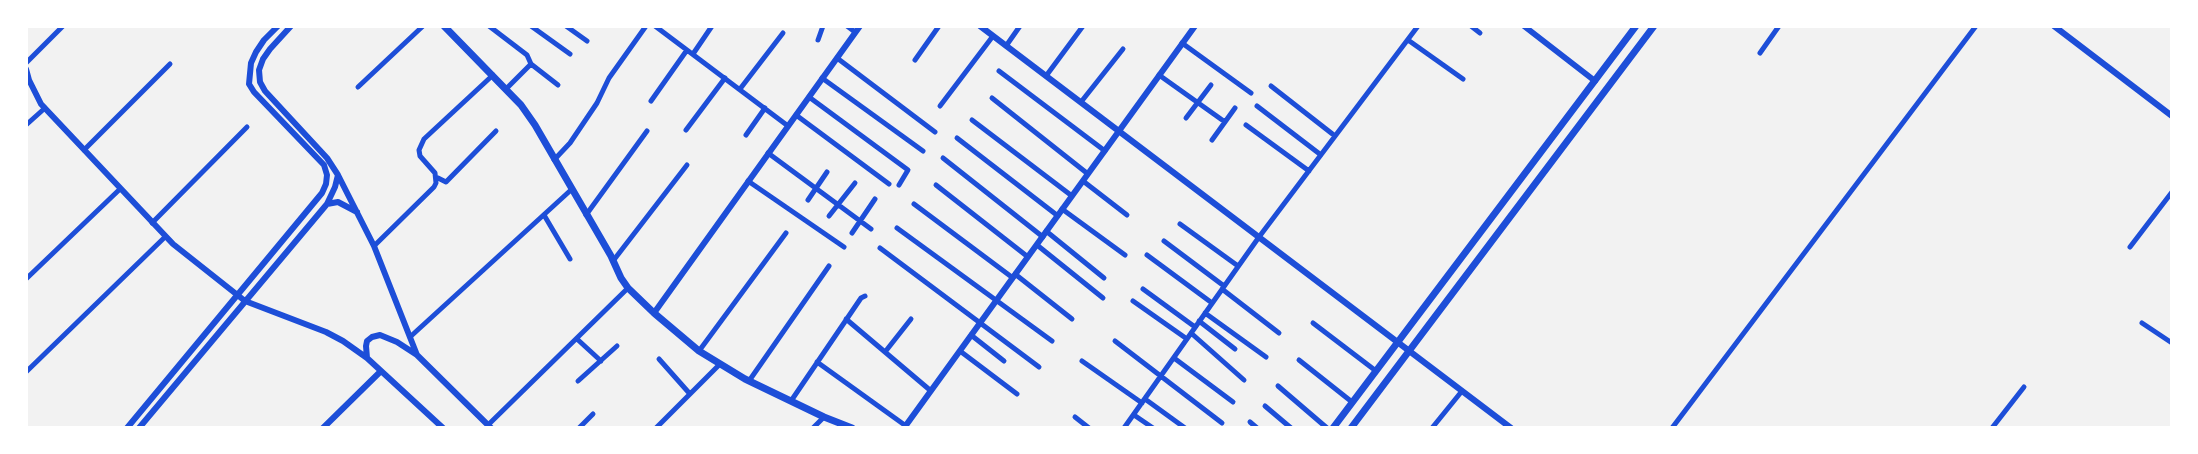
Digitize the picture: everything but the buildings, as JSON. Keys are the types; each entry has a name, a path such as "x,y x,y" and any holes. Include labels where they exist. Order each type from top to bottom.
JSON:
{"main road":[{"path":"1333,428 1636,26"},
{"path":"1351,428 1654,26"},
{"path":"445,27 506,88 535,126 628,288 699,351 749,381 824,417 852,428"}],"street":[{"path":"26,63 63,26"},
{"path":"126,428 322,193 326,184 327,175 324,165 254,92 249,84 251,63 256,52 264,40 278,26"},
{"path":"291,26 263,59 259,70 260,82 265,90 327,158 338,174 374,246 417,355"},
{"path":"358,87 423,26"},
{"path":"489,26 527,55 531,64 558,85"},
{"path":"532,26 570,54"},
{"path":"566,26 587,41"},
{"path":"554,160 570,142 598,103 609,78 646,26"},
{"path":"655,26 788,126"},
{"path":"693,54 712,26"},
{"path":"818,40 823,26"},
{"path":"654,313 858,29 848,26"},
{"path":"915,60 939,26"},
{"path":"980,26 1511,428"},
{"path":"1006,46 1020,26"},
{"path":"1046,76 1083,26"},
{"path":"817,362 905,427 1195,26"},
{"path":"1124,428 1258,236 1418,26"},
{"path":"1471,26 1480,33"},
{"path":"1524,26 1595,81"},
{"path":"1760,52 1779,26"},
{"path":"1672,428 1976,26"},
{"path":"2054,26 2172,116"},
{"path":"740,89 783,32"},
{"path":"940,106 993,36"},
{"path":"1408,40 1463,79"},
{"path":"1182,43 1251,93"},
{"path":"651,101 687,50"},
{"path":"1081,102 1123,50"},
{"path":"837,58 935,132"},
{"path":"84,150 170,64"},
{"path":"506,88 531,64"},
{"path":"26,69 29,80 45,108 165,237 245,301 326,332 343,341 367,358 443,428"},
{"path":"999,71 1105,151"},
{"path":"374,246 434,187 435,173 420,156 420,145 493,75"},
{"path":"1160,75 1225,122"},
{"path":"686,130 725,78"},
{"path":"822,78 923,151"},
{"path":"1186,118 1211,85"},
{"path":"1271,86 1335,136"},
{"path":"809,96 908,170 899,185"},
{"path":"992,98 1088,174"},
{"path":"1257,106 1321,155"},
{"path":"26,125 45,108"},
{"path":"746,136 765,108"},
{"path":"1212,140 1236,108"},
{"path":"796,115 889,184"},
{"path":"972,120 1072,196"},
{"path":"1246,125 1309,171"},
{"path":"152,223 247,127"},
{"path":"586,214 647,130"},
{"path":"436,177 446,182 496,132"},
{"path":"957,138 1058,216"},
{"path":"768,153 871,229"},
{"path":"943,158 1104,278"},
{"path":"613,261 687,165"},
{"path":"808,200 827,172"},
{"path":"139,428 327,204 338,174"},
{"path":"748,181 844,246"},
{"path":"1083,181 1127,215"},
{"path":"829,216 855,184"},
{"path":"936,186 1028,257"},
{"path":"26,279 120,189"},
{"path":"410,337 572,190"},
{"path":"2130,247 2172,192"},
{"path":"852,233 875,199"},
{"path":"327,204 338,202 358,213"},
{"path":"914,204 1072,319"},
{"path":"1062,209 1125,255"},
{"path":"544,215 570,259"},
{"path":"1180,224 1238,266"},
{"path":"897,228 1052,341"},
{"path":"699,351 786,233"},
{"path":"26,372 165,237"},
{"path":"1164,241 1279,333"},
{"path":"1037,245 1103,298"},
{"path":"880,248 1039,366"},
{"path":"1147,255 1212,303"},
{"path":"749,381 829,266"},
{"path":"367,358 367,341 372,336 380,335 417,355 489,426 628,288"},
{"path":"1143,289 1195,327"},
{"path":"791,401 846,319 861,298 865,296"},
{"path":"1133,301 1187,339"},
{"path":"1205,313 1266,356"},
{"path":"846,319 931,391"},
{"path":"885,352 911,319"},
{"path":"1199,321 1235,349"},
{"path":"2142,322 2172,343"},
{"path":"1313,323 1376,371"},
{"path":"1191,333 1244,380"},
{"path":"971,335 1004,361"},
{"path":"576,338 601,361"},
{"path":"1115,341 1222,423"},
{"path":"578,381 617,346"},
{"path":"960,351 1017,394"},
{"path":"1174,358 1233,402"},
{"path":"659,359 690,394"},
{"path":"1299,360 1352,402"},
{"path":"1082,361 1185,428"},
{"path":"656,428 720,364"},
{"path":"323,428 381,371"},
{"path":"1278,386 1327,428"},
{"path":"1992,428 2024,387"},
{"path":"1432,428 1462,390"},
{"path":"1266,406 1291,428"},
{"path":"579,428 593,414"},
{"path":"1134,415 1153,428"},
{"path":"813,428 824,417"},
{"path":"1075,417 1089,428"},
{"path":"1250,422 1257,428"}]}
